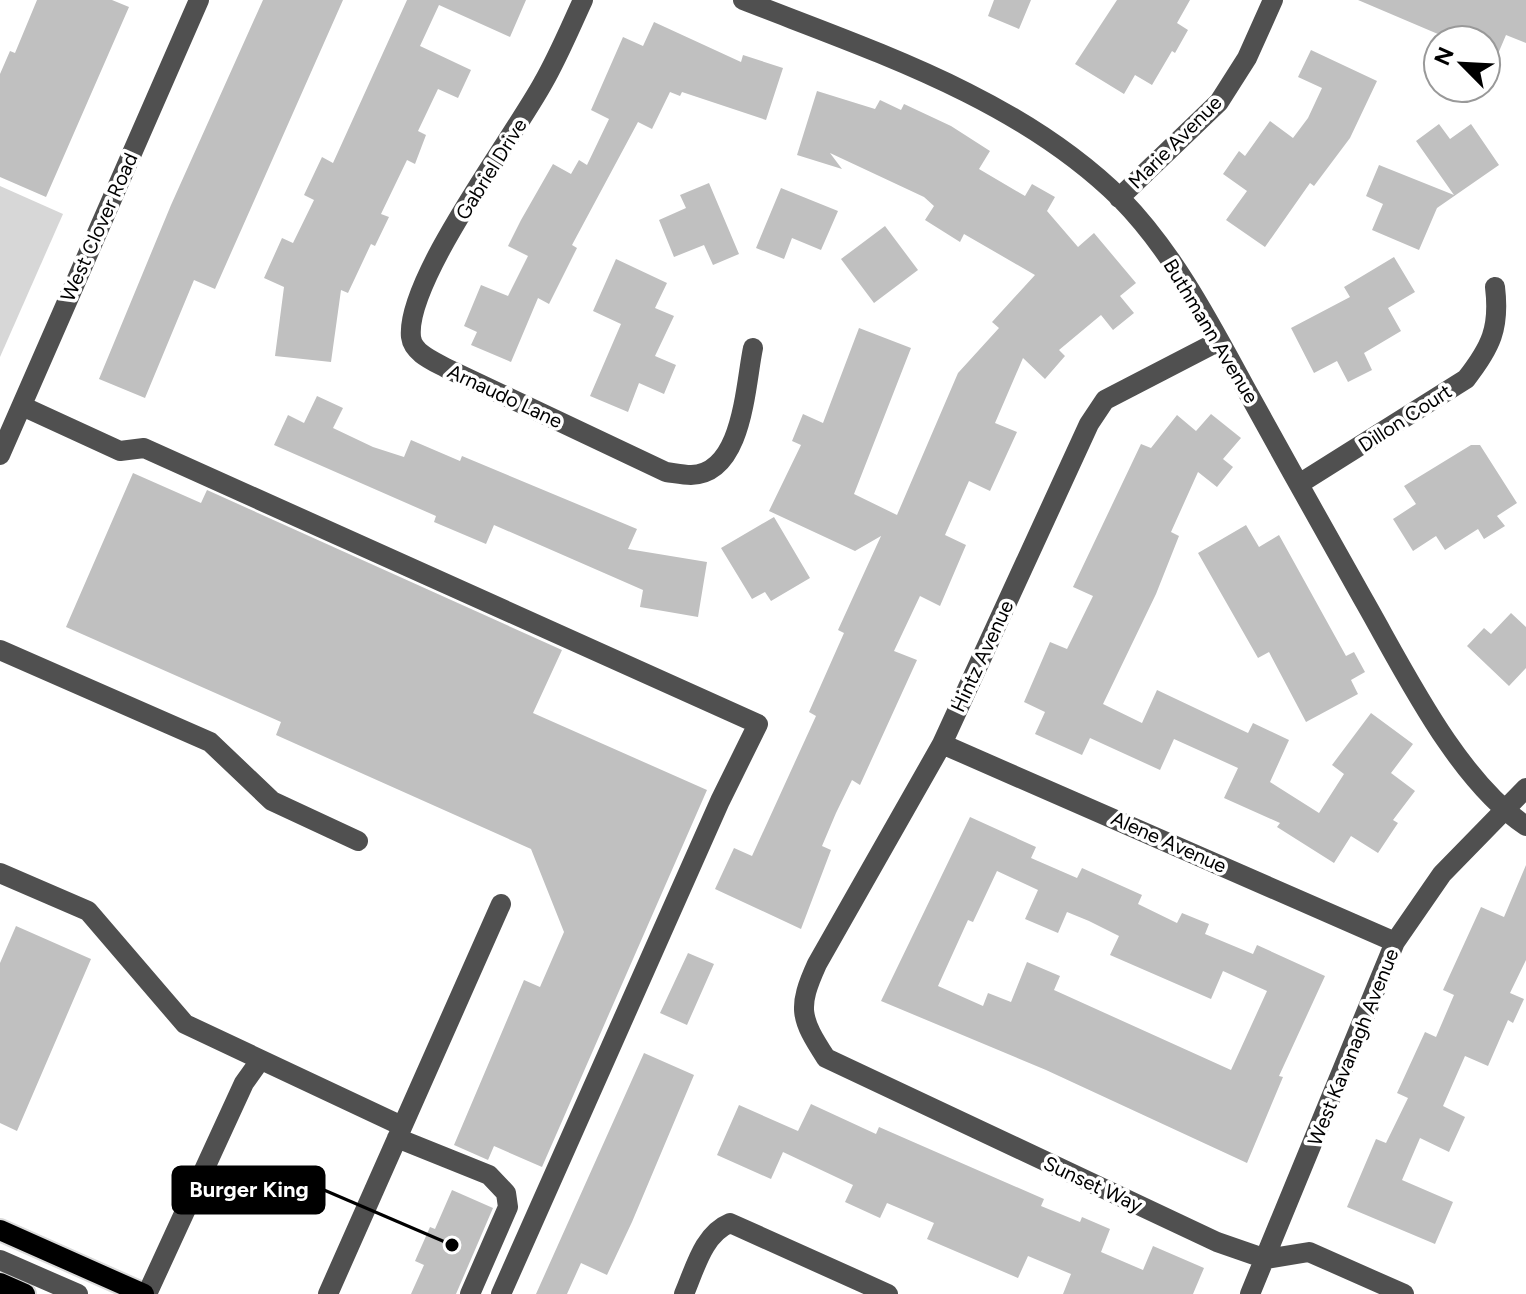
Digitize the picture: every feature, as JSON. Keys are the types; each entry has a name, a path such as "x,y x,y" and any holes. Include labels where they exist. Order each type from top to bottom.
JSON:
{"main road":[{"path":"0,1230 145,1294"},
{"path":"0,1283 25,1294"}],"street":[{"name":"West Clover Road","path":"0,455 199,0"},
{"name":"Gabriel Drive","path":"411,340 411,312 443,246 544,83 583,0"},
{"name":"Buthmann Avenue","path":"743,0 959,89 1028,127 1119,198 1170,261 1219,341 1432,720 1502,810 1526,826"},
{"name":"Marie Avenue","path":"1119,198 1219,102 1247,58 1273,0"},
{"name":"Dillon Court","path":"1299,484 1466,379 1485,354 1499,318 1495,287"},
{"name":"Arnaudo Lane","path":"411,340 420,353 446,368 666,472 694,475 719,465 734,445 753,348"},
{"name":"Hintz Avenue","path":"804,1024 802,996 817,964 942,744 1089,424 1105,400 1219,341"},
{"path":"22,406 120,451 144,448 758,724 713,816 501,1294"},
{"path":"0,650 210,742 272,801 358,841"},
{"name":"Alene Avenue","path":"942,744 1395,942"},
{"name":"West Kavanagh Avenue","path":"1250,1294 1395,942 1442,874 1526,788"},
{"path":"0,873 88,911 185,1024 489,1175 506,1193 508,1207 470,1294"},
{"path":"329,1293 501,904"},
{"name":"Sunset Way","path":"804,1024 826,1058 1217,1242 1266,1259 1309,1252 1404,1294"},
{"path":"145,1294 244,1083 259,1062"},
{"path":"684,1294 708,1240 719,1228 730,1223 888,1294"},
{"path":"0,1260 78,1294"}],"shaded area":[{"path":"0,186 63,214 0,357"}],"building":[{"path":"37,0 112,0 129,7 46,197 0,177 0,74 10,51 15,53"},
{"path":"263,0 343,0 215,289 194,280 145,398 99,379 171,205"},
{"path":"407,0 526,0 510,37 439,5 420,46 471,70 458,98 438,89 418,131 426,135 415,164 407,160 381,214 389,217 375,246 371,244 348,293 341,290 331,362 275,356 284,287 264,278 282,238 293,243 314,200 304,195 322,157 333,163"},
{"path":"994,0 1031,0 1019,29 988,16"},
{"path":"1117,0 1190,0 1177,23 1188,30 1175,53 1172,51 1152,85 1135,75 1124,94 1075,64"},
{"path":"1358,0 1526,0 1526,43 1506,35 1502,44 1502,24 1422,24 1422,27"},
{"path":"654,22 741,62 743,55 783,68 766,120 682,92 680,96 670,92 652,129 638,122 572,245 577,248 549,304 538,298 511,362 471,345 477,332 464,326 481,285 508,296 528,256 508,246 521,220 553,164 571,174 579,160 587,165 609,119 591,110 623,37 643,46"},
{"path":"1311,50 1377,81 1350,138 1314,186 1310,183 1265,247 1226,220 1247,191 1223,174 1239,151 1245,156 1270,121 1293,138 1308,118 1322,88 1298,77"},
{"path":"817,91 875,109 880,100 901,110 904,104 951,126 990,151 979,169 1025,196 1032,184 1055,197 1047,211 1078,247 1094,233 1136,283 1120,296 1134,313 1113,330 1101,315 1059,350 1065,356 1045,379 1023,358 995,423 1017,432 990,491 969,481 945,535 966,545 940,606 920,596 894,651 917,660 860,785 852,780 836,813 822,846 831,850 801,929 715,889 734,848 752,856 816,716 809,712 844,633 838,630 881,536 855,551 769,511 801,445 792,441 803,414 823,423 859,328 911,348 854,494 897,515 958,373 999,328 992,322 1035,275 964,234 960,242 925,220 934,206 924,197 830,153 842,169 797,155"},
{"path":"1439,124 1450,139 1471,124 1499,165 1437,208 1419,250 1372,230 1383,204 1366,196 1379,165 1454,195 1416,141"},
{"path":"709,183 739,254 713,265 704,245 674,257 659,220 686,208 680,195"},
{"path":"781,188 838,211 821,250 792,238 784,259 756,248"},
{"path":"885,226 918,270 874,303 841,259"},
{"path":"1394,257 1415,292 1388,308 1401,331 1364,353 1372,370 1348,382 1337,361 1314,373 1291,328 1350,297 1344,287"},
{"path":"616,259 667,283 655,308 674,316 655,356 676,365 664,394 639,383 628,412 590,396 621,324 593,311"},
{"path":"317,396 343,408 333,428 373,447 404,457 411,440 460,461 462,456 637,529 628,549 707,562 698,617 640,607 643,590 494,525 486,544 434,522 436,516 274,445 288,415 304,423"},
{"path":"1211,414 1241,438 1223,459 1233,467 1217,487 1198,472 1171,532 1179,536 1156,594 1103,704 1142,723 1157,690 1248,733 1253,723 1289,740 1270,782 1319,813 1344,774 1332,765 1371,713 1413,744 1391,773 1415,791 1393,820 1398,823 1378,853 1351,836 1334,863 1277,827 1280,823 1224,798 1238,768 1174,739 1160,770 1090,738 1082,755 1035,734 1045,712 1024,702 1050,642 1067,649 1093,596 1073,587 1141,444 1151,448 1177,415 1196,431"},
{"path":"1471,445 1480,445 1517,503 1497,516 1505,526 1484,539 1478,529 1445,550 1436,536 1413,551 1393,519 1416,504 1404,486"},
{"path":"133,473 201,503 207,490 562,650 533,713 707,790 542,1167 494,1146 488,1160 454,1145 524,980 540,987 564,932 531,849 276,735 281,722 66,627"},
{"path":"774,517 810,578 771,601 765,592 752,599 721,548"},
{"path":"1246,525 1259,547 1279,535 1346,656 1354,652 1365,672 1351,680 1358,694 1306,722 1269,652 1258,658 1198,553"},
{"path":"1511,613 1526,627 1526,668 1509,686 1467,646 1484,628 1491,634"},
{"path":"970,817 1036,847 1031,858 1077,878 1082,868 1142,895 1138,904 1177,923 1182,913 1209,924 1205,934 1253,954 1257,945 1325,976 1279,1076 1283,1077 1247,1163 1046,1070 881,1001","holes":["997,871 1038,890 1025,919 1058,933 1067,912 1089,921 1119,936 1110,955 1211,999 1223,971 1267,991 1231,1070 1054,990 1060,976 1027,962 1011,1002 988,993 983,1006 938,986 968,920 973,922"]},
{"path":"1526,865 1526,960 1510,993 1524,999 1513,1023 1508,1020 1488,1066 1465,1056 1443,1106 1465,1117 1449,1152 1420,1138 1402,1180 1453,1202 1435,1244 1347,1207 1376,1139 1386,1143 1408,1098 1397,1093 1425,1032 1436,1037 1454,995 1443,990 1481,907 1504,917"},
{"path":"16,926 91,959 17,1131 0,1123 0,963"},
{"path":"688,953 714,964 687,1025 660,1013"},
{"path":"644,1053 694,1075 632,1222 607,1275 581,1263 567,1294 536,1294"},
{"path":"811,1104 876,1134 879,1127 1044,1199 1041,1206 1080,1222 1082,1217 1110,1229 1101,1252 1143,1270 1153,1246 1204,1268 1193,1294 1063,1294 1071,1274 1028,1256 1018,1278 927,1239 934,1223 887,1203 880,1218 845,1202 853,1185 783,1152 771,1179 717,1155 739,1105 798,1131"},
{"path":"452,1190 493,1208 456,1294 411,1294 424,1265 415,1261 430,1227 435,1229"}],"place":[{"name":"Burger King","path":"452,1245"}]}
